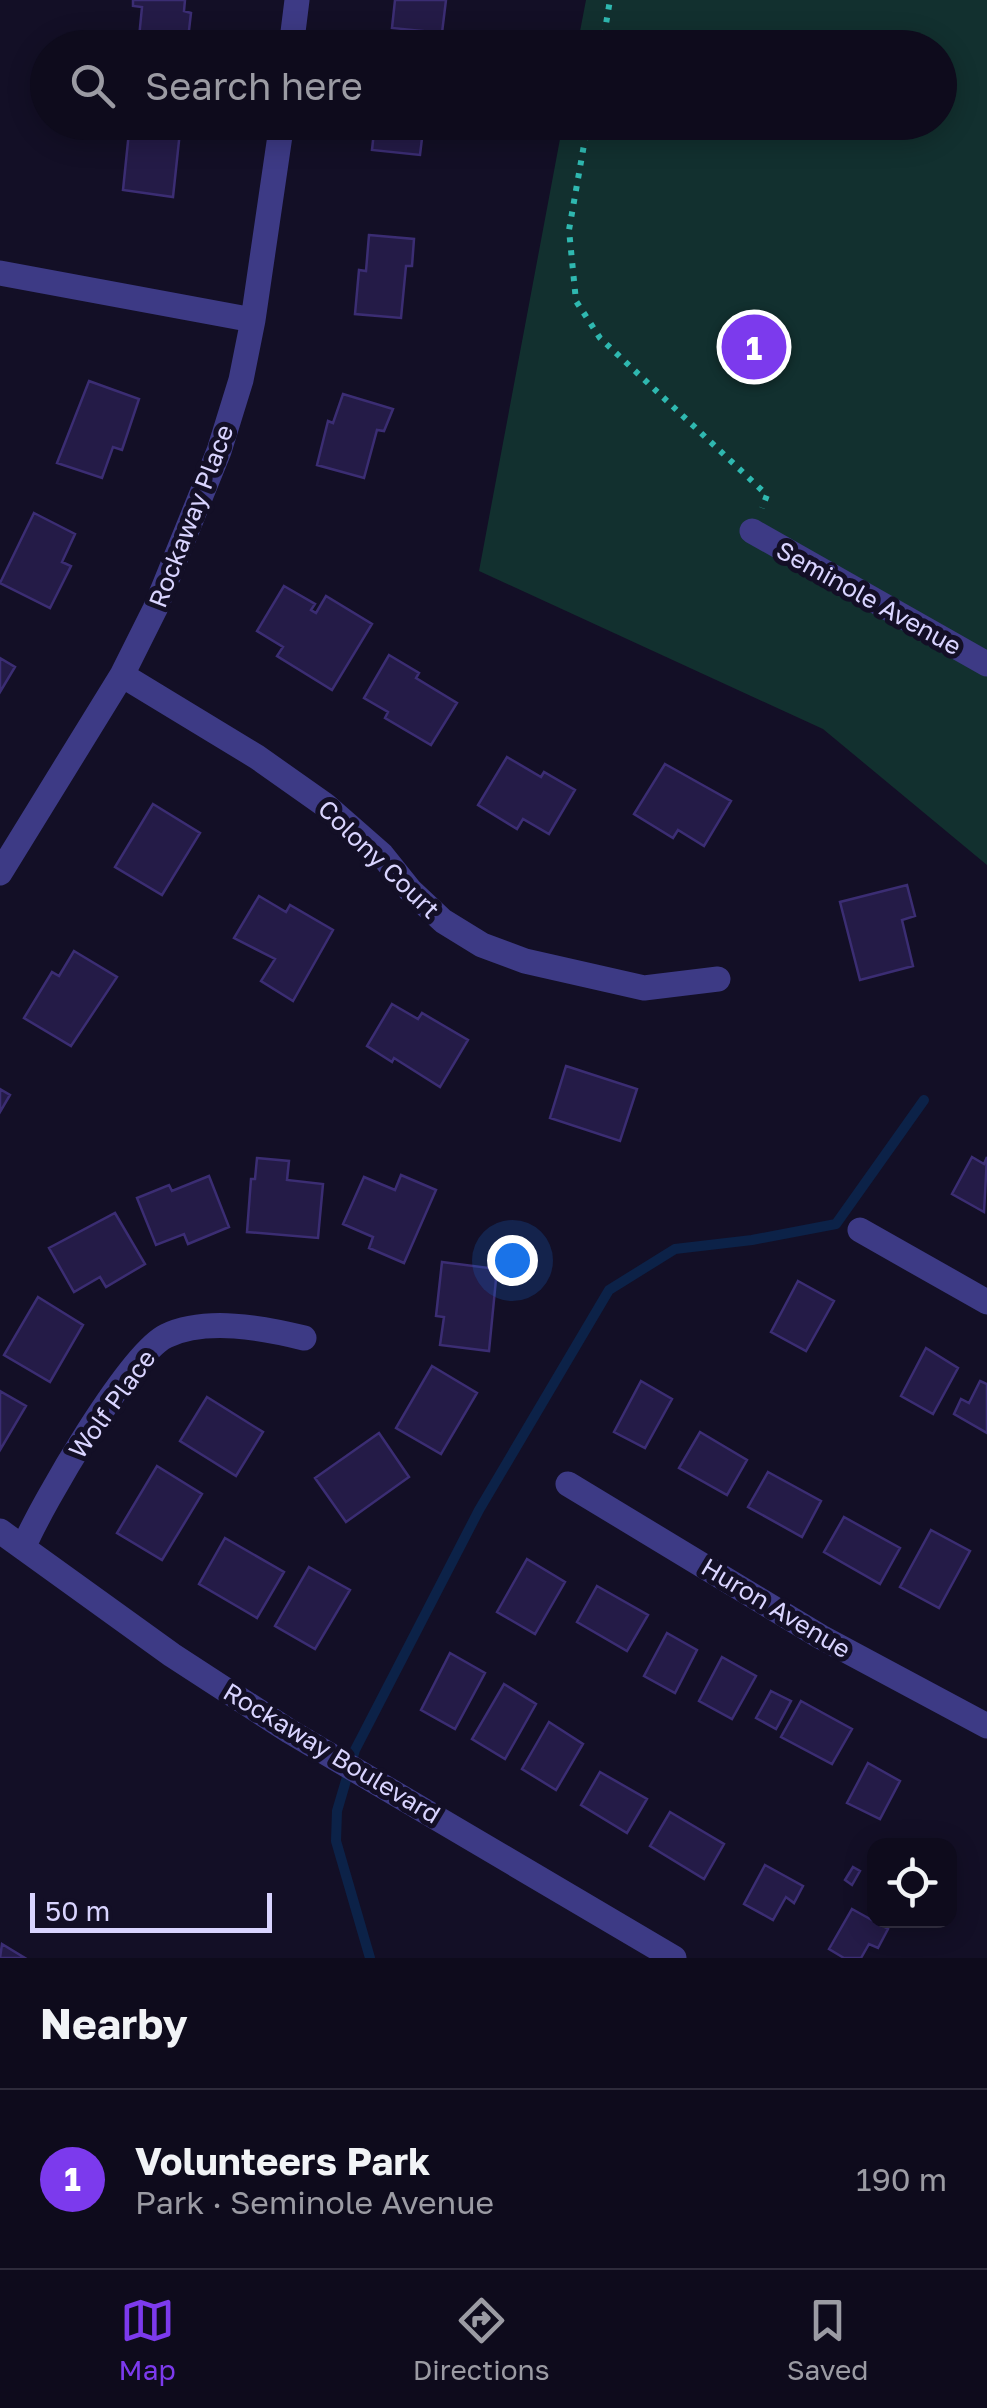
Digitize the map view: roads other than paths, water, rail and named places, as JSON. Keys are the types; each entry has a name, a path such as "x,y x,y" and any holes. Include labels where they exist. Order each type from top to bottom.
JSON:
{"street":[{"path":"293,30 297,0"},
{"name":"Rockaway Place","path":"1,868 122,675 156,610 218,451 241,380 253,320 279,140"},
{"path":"0,273 253,320"},
{"name":"Seminole Avenue","path":"752,531 987,664"},
{"name":"Colony Court","path":"122,675 257,757 325,806 382,856 443,921 482,945 524,960 644,988 718,979"},
{"path":"860,1230 987,1302"},
{"name":"Wolf Place","path":"24,1546 37,1516 148,1348 188,1328 232,1327 304,1338"},
{"name":"Huron Avenue","path":"568,1484 821,1637 987,1726"},
{"name":"Rockaway Boulevard","path":"0,1531 172,1655 289,1731 674,1958"}],"waterway":[{"path":"370,1958 336,1841 337,1811 355,1750 479,1510 609,1290 675,1249 836,1224 924,1100"}],"place":[{"name":"Volunteers Park","path":"754,347"}]}
